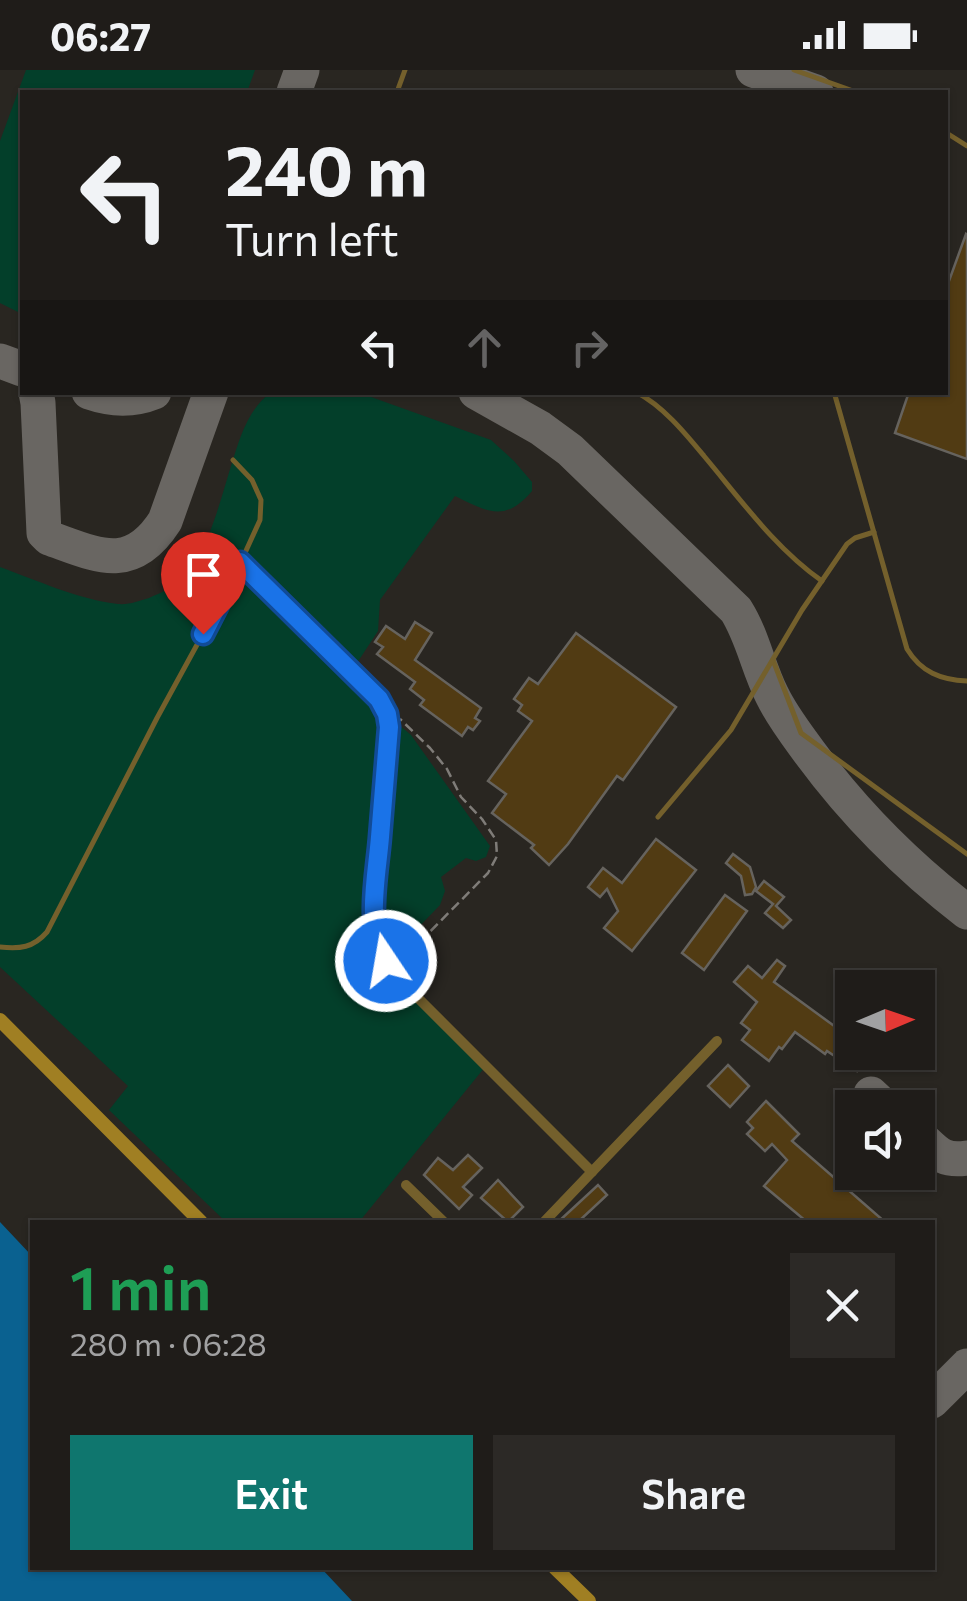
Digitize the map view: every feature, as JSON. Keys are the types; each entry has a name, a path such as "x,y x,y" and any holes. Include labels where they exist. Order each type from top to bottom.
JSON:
{"main road":[{"path":"0,1020 199,1220"},
{"path":"556,1570 589,1601"}],"street":[{"path":"240,562 379,699 387,714 375,929 379,950 391,971 592,1172"},
{"path":"546,1220 718,1040"},
{"path":"406,1185 442,1220"}],"lane":[{"path":"794,70 850,90"},
{"path":"641,395 675,424 784,550 822,582"},
{"path":"835,395 912,658 940,677 967,680"},
{"path":"0,946 28,946 47,932 240,562 260,520 261,500 252,480 233,460"},
{"path":"658,817 731,730 847,544 874,532"},
{"path":"773,660 800,733 967,854"}],"path":[{"path":"379,699 447,769 460,797 496,840 498,856 488,872 391,971"}],"green space":[{"path":"26,70 255,70 248,90 20,90 20,313 0,303 0,141"},
{"path":"268,395 366,395 491,440 532,482 532,491 504,511 487,510 455,496 380,600 378,631 357,663 379,699 389,726 398,724 411,735 490,846 486,857 476,861 466,858 441,877 445,891 440,905 386,961 485,1067 361,1220 224,1220 109,1110 128,1086 0,967 0,567 73,594 118,604 149,598 175,585 199,556 255,408"}],"water":[{"path":"0,1222 30,1254 30,1570 323,1570 352,1601 0,1601"}],"building":[{"path":"966,234 967,459 895,433 908,395 948,395 948,284"},
{"path":"415,622 432,633 415,660 481,708 475,718 480,721 473,730 468,727 462,736 420,705 424,700 410,689 415,682 377,654 383,647 375,642 386,626 405,639"},
{"path":"576,633 676,707 623,780 617,776 549,865 531,848 534,845 492,813 506,794 488,781 532,721 518,711 522,705 514,699 529,678 538,684"},
{"path":"656,839 696,870 632,951 604,928 618,911 607,889 600,897 588,887 603,868 622,883"},
{"path":"733,854 750,867 756,887 752,894 745,895 741,876 726,863"},
{"path":"764,881 784,897 776,906 791,920 783,928 765,913 773,904 756,891"},
{"path":"725,895 747,911 704,970 682,953"},
{"path":"777,960 785,966 774,982 835,1027 835,1056 827,1051 825,1054 795,1032 769,1061 742,1040 750,1030 741,1023 757,1002 734,982 748,966 762,978"},
{"path":"728,1065 749,1086 730,1107 708,1086"},
{"path":"766,1101 799,1134 792,1141 835,1178 835,1190 848,1190 883,1220 805,1220 764,1186 787,1160 772,1144 765,1151 747,1134 753,1128 747,1122"},
{"path":"468,1155 482,1168 463,1187 472,1195 459,1209 424,1175 438,1158 453,1170"},
{"path":"498,1180 523,1207 506,1220 481,1198"},
{"path":"598,1185 607,1195 580,1220 560,1220"}],"taxiway":[{"path":"295,90 302,70"},
{"path":"753,70 810,90"},
{"path":"0,361 20,368"},
{"path":"37,395 44,533 83,550 112,556 139,548 165,521 210,395"},
{"path":"99,395 122,398 144,395"},
{"path":"481,395 570,450 736,610 776,703 810,753 883,838 967,912"},
{"path":"935,1150 945,1157 967,1158"},
{"path":"935,1398 967,1366"}],"route":[{"path":"203,634 240,562 379,699 389,727 375,929 379,950 386,961"}]}
